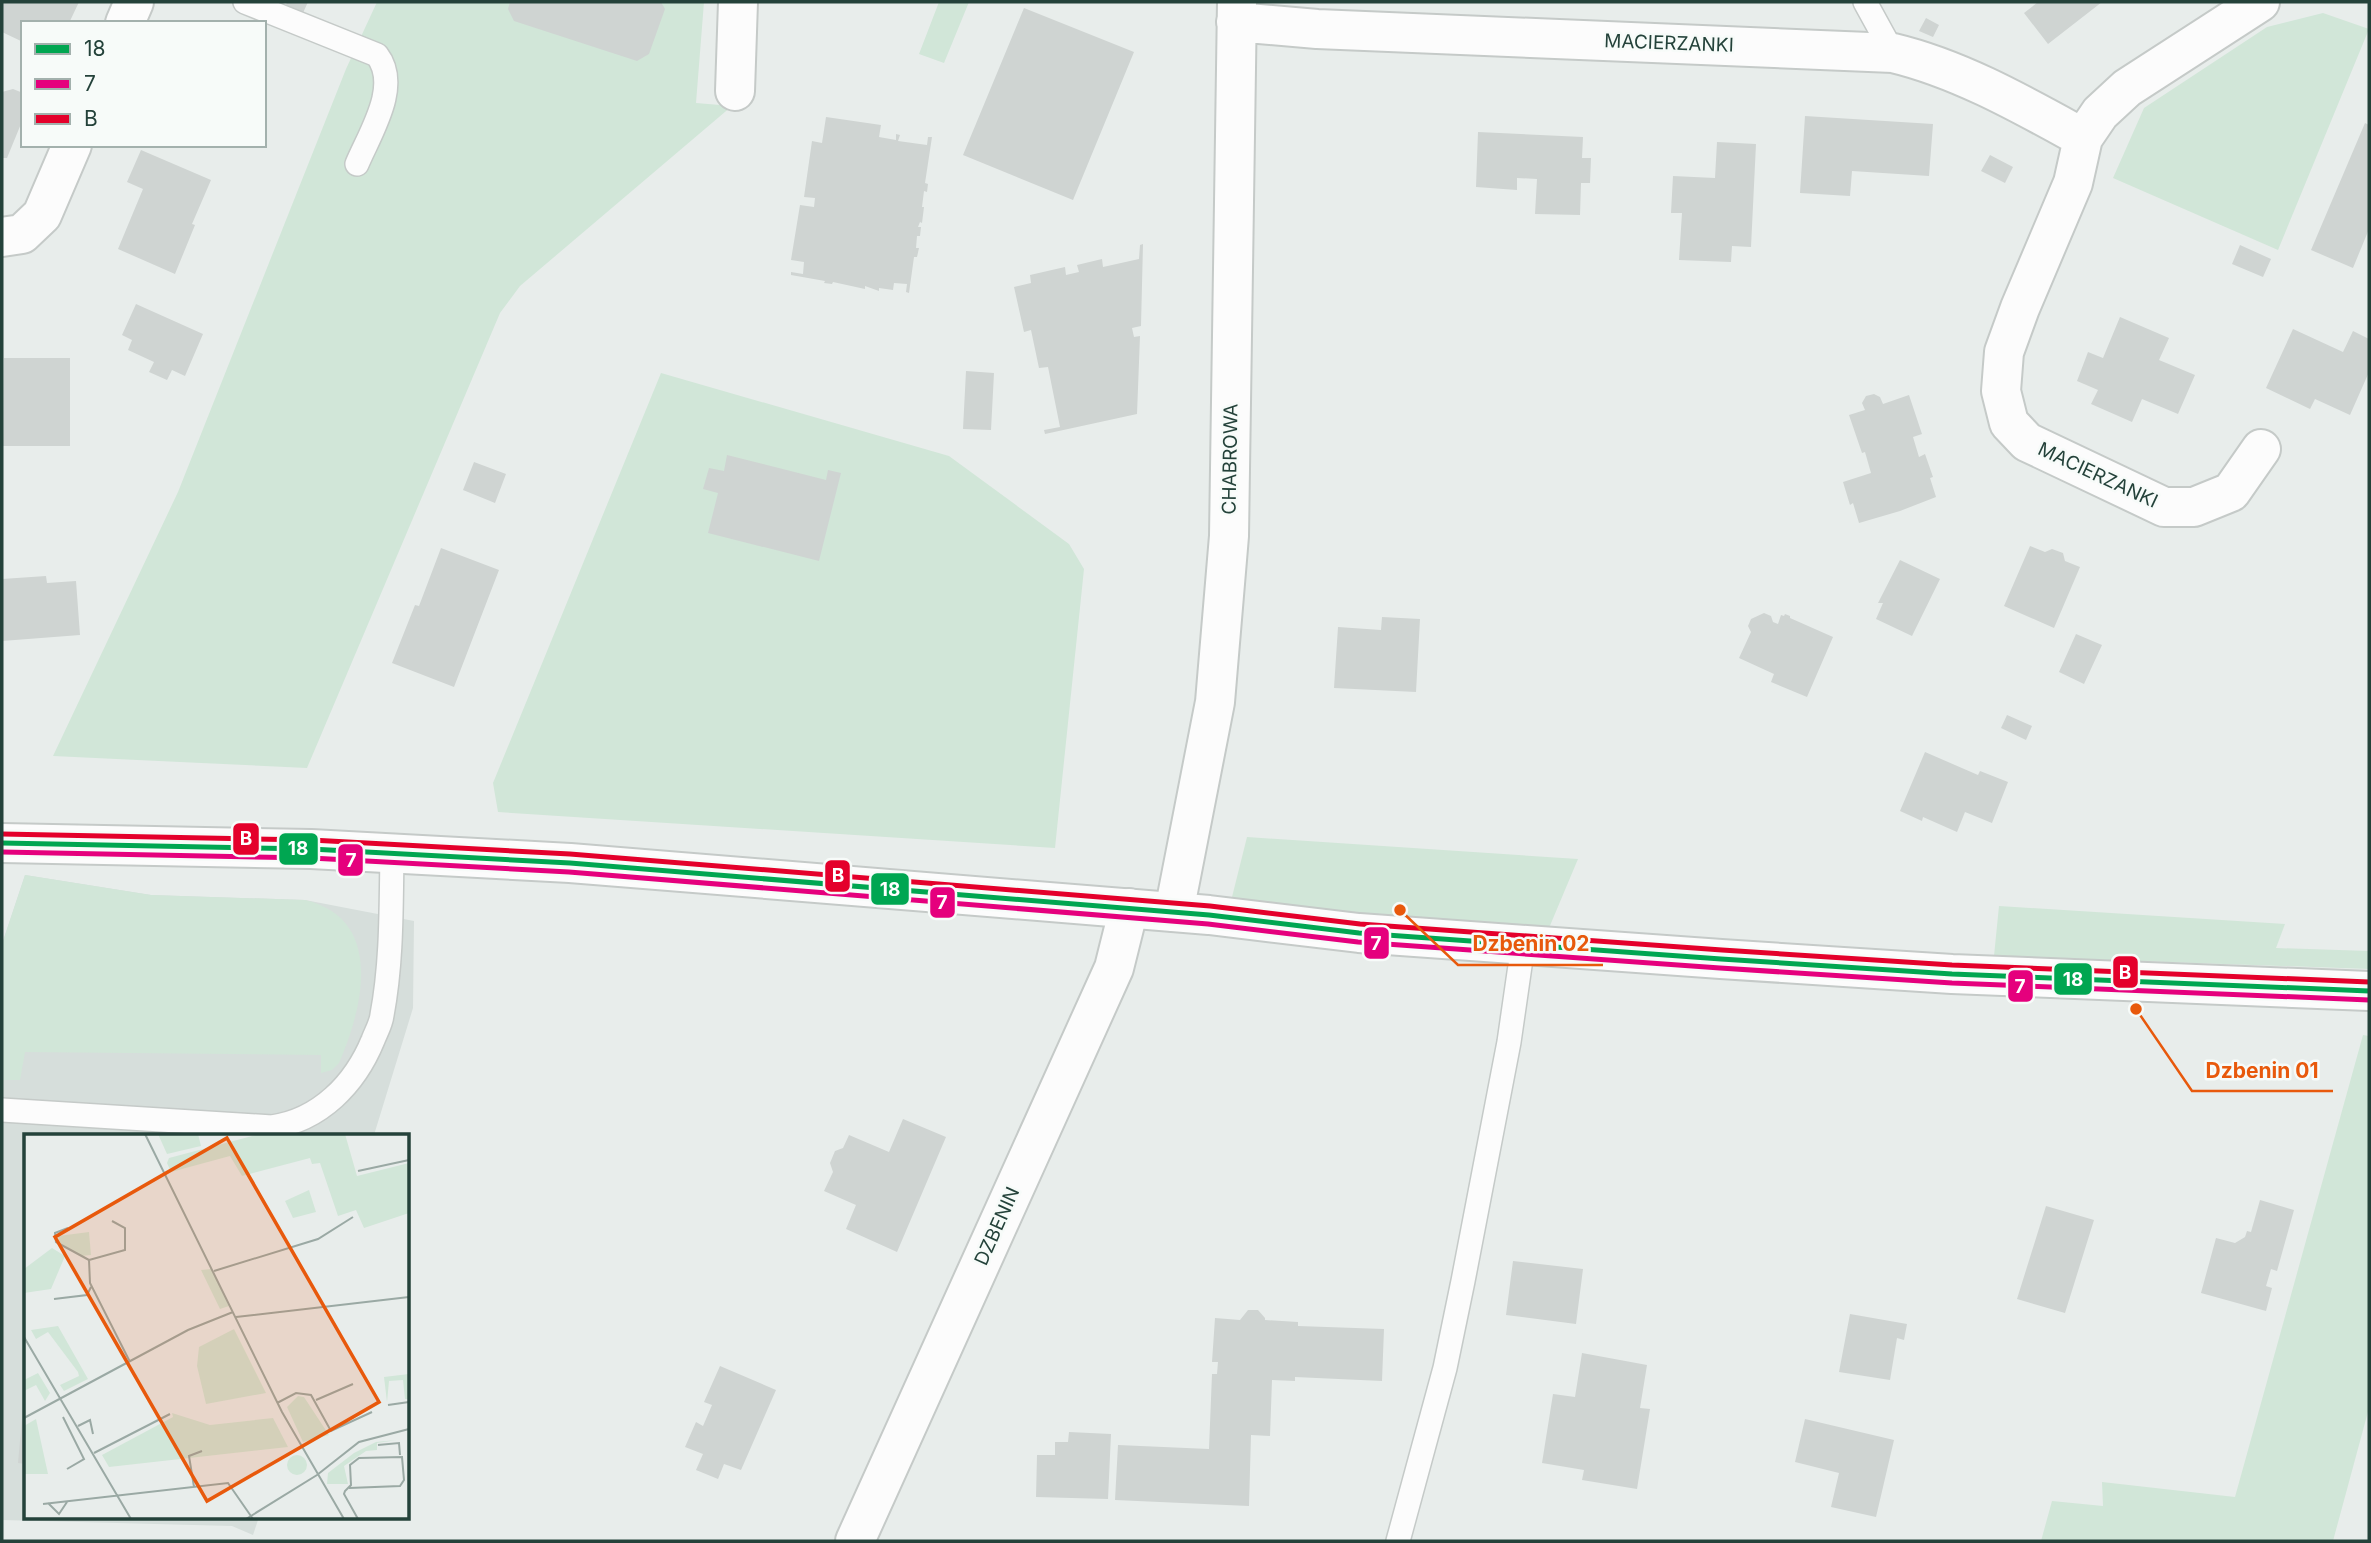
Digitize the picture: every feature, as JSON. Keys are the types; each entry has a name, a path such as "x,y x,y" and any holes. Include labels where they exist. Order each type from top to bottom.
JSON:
{"street":[{"path":"126,21 134,2"},
{"path":"735,91 738,2"},
{"name":"MACIERZANKI","path":"2260,2 2127,88 2100,113 2083,138 2073,183 2004,352 2001,391 2009,423 2027,442 2164,507 2194,507 2231,492 2261,449"},
{"name":"MACIERZANKI","path":"1237,12 1317,29 1893,53 1922,60 1965,78 2083,138"},
{"name":"CHABROWA","path":"1174,912 1208,743 1223,624 1228,536 1237,12"},
{"path":"2,237 22,234 42,215 71,147"},
{"path":"2,843 392,853 690,872 1129,908 1359,933 1523,945 1935,973 2369,991"},
{"name":"DZBENIN","path":"855,1541 1114,968 1129,908"}],"lane":[{"path":"245,2 377,55 386,66 384,96 357,164"},
{"path":"1865,2 1893,53"},
{"path":"2,1110 253,1131 289,1125 312,1114 340,1092 364,1062 382,1018 390,948 392,853"},
{"path":"1398,1541 1445,1368 1508,1042 1523,945"}],"shaded area":[{"path":"25,875 151,895 305,900 414,921 413,1008 374,1134 24,1134 24,1518 259,1518 253,1535 232,1526 2,1520 2,944"}],"green space":[{"path":"377,2 704,2 696,103 732,106 520,286 500,313 307,768 53,756 178,492 346,69"},
{"path":"939,2 969,2 944,63 919,54"},
{"path":"2323,13 2369,29 2278,250 2113,178 2144,108 2267,27"},
{"path":"661,373 949,456 1069,544 1084,569 1055,848 498,812 493,783"},
{"path":"1247,837 1578,859 1549,928 1229,909"},
{"path":"25,875 151,895 305,900 330,910 347,926 357,945 361,968 355,1017 339,1063 332,1070 321,1073 321,1055 25,1052 20,1080 2,1080 2,944"},
{"path":"1999,906 2285,924 2276,948 2369,951 2369,969 1994,956"},
{"path":"2363,1035 2369,1036 2369,1408 2333,1541 2041,1541 2052,1501 2103,1506 2102,1482 2235,1497"}],"building":[{"path":"2,2 79,2 70,21 21,21 21,41 2,32"},
{"path":"287,2 308,2 302,15 285,8"},
{"path":"510,2 661,2 665,9 649,54 637,61 514,21 508,9"},
{"path":"2038,2 2102,2 2048,44 2024,13"},
{"path":"1024,8 1134,52 1073,200 963,155"},
{"path":"1926,18 1939,25 1933,37 1919,31"},
{"path":"13,89 21,92 21,124 7,158 2,158 2,92"},
{"path":"1805,116 1933,124 1929,176 1852,171 1850,196 1800,193"},
{"path":"826,117 881,125 879,137 896,140 896,134 900,135 898,141 927,145 928,137 932,137 925,183 928,184 927,192 924,191 922,223 920,222 918,227 921,227 916,248 919,248 917,257 914,257 909,293 906,292 907,284 894,283 893,290 879,288 879,291 865,286 865,289 833,282 824,283 825,281 791,275 791,272 803,274 804,262 791,260 800,205 814,207 815,198 804,197 812,141 822,143"},
{"path":"2365,123 2369,125 2369,229 2353,268 2311,250"},
{"path":"1478,132 1583,137 1582,158 1591,158 1590,183 1581,183 1580,215 1535,214 1537,179 1517,178 1517,190 1476,187"},
{"path":"1717,142 1756,144 1751,247 1732,246 1731,262 1679,260 1682,213 1671,213 1673,176 1715,178"},
{"path":"141,150 211,180 175,274 118,249 143,189 127,182"},
{"path":"1990,155 2013,167 2005,183 1981,171"},
{"path":"1143,244 1141,326 1132,328 1134,337 1140,336 1137,414 1045,434 1044,430 1060,427 1048,367 1039,368 1031,330 1024,332 1014,287 1031,283 1030,275 1065,267 1066,275 1079,272 1077,265 1102,259 1103,267 1139,259 1140,245"},
{"path":"2240,245 2271,259 2263,277 2232,264"},
{"path":"136,304 203,334 185,376 172,370 167,380 149,372 154,362 128,350 132,340 122,335"},
{"path":"2120,317 2169,338 2159,360 2195,375 2178,414 2142,399 2132,422 2091,404 2098,390 2077,381 2088,352 2103,358"},
{"path":"2293,329 2343,352 2353,331 2369,339 2369,372 2350,415 2315,399 2310,409 2266,388"},
{"path":"4,358 70,358 70,446 3,446"},
{"path":"966,371 994,373 991,430 963,429"},
{"path":"1874,394 1880,397 1883,404 1909,395 1922,434 1913,437 1919,457 1925,454 1936,497 1859,523 1843,482 1871,473 1849,415 1865,410 1862,403 1866,396"},
{"path":"727,455 826,480 828,470 841,473 819,561 708,533 718,493 703,489 709,468 724,471"},
{"path":"474,462 506,474 495,503 463,490"},
{"path":"2030,546 2045,552 2052,549 2063,553 2065,561 2080,567 2054,628 2004,606"},
{"path":"441,548 499,570 454,687 392,663 415,605 419,606"},
{"path":"1900,560 1940,579 1912,636 1876,619 1883,603 1878,603"},
{"path":"46,576 47,583 76,581 80,635 2,641 2,579"},
{"path":"1764,613 1778,624 1781,615 1785,614 1833,637 1807,697 1771,682 1774,674 1739,658 1751,632 1748,626 1751,619"},
{"path":"1382,617 1420,619 1416,692 1334,688 1338,627 1381,630"},
{"path":"2076,634 2102,645 2084,684 2059,672"},
{"path":"2007,715 2032,726 2026,740 2001,728"},
{"path":"1925,752 1978,775 1980,771 2008,782 1992,823 1965,812 1957,832 1923,817 1922,821 1900,811"},
{"path":"903,1119 946,1137 897,1252 846,1229 856,1205 824,1191 833,1172 830,1163 835,1151 843,1148 849,1135 889,1152"},
{"path":"2260,1200 2294,1210 2277,1271 2271,1269 2266,1286 2272,1288 2266,1311 2201,1293 2216,1238 2235,1243 2245,1237 2247,1231 2251,1232"},
{"path":"2046,1206 2094,1220 2065,1313 2017,1299"},
{"path":"1513,1261 1583,1269 1576,1324 1506,1315"},
{"path":"1248,1310 1258,1310 1265,1320 1298,1322 1298,1326 1384,1329 1382,1381 1295,1377 1295,1381 1272,1380 1270,1436 1251,1435 1249,1506 1115,1500 1118,1445 1209,1449 1212,1374 1217,1374 1218,1362 1212,1362 1215,1318 1240,1320"},
{"path":"1850,1314 1907,1324 1904,1340 1897,1338 1890,1380 1839,1372"},
{"path":"1582,1353 1647,1365 1640,1408 1650,1409 1637,1489 1582,1480 1584,1470 1542,1463 1553,1394 1575,1397"},
{"path":"720,1366 776,1390 741,1470 724,1464 718,1479 696,1470 703,1454 685,1447 696,1422 703,1426 712,1405 704,1402"},
{"path":"24,1396 24,1464 18,1463"},
{"path":"1805,1419 1894,1440 1876,1517 1831,1507 1839,1473 1795,1462"},
{"path":"1069,1432 1111,1434 1108,1499 1036,1497 1037,1455 1055,1455 1055,1442 1068,1442"}],"transit line":[{"name":"B","path":"2,834 311,840 570,854 1210,906 1360,924 1722,950 1952,965 2369,982"},
{"name":"18","path":"2,843 311,849 570,863 1209,915 1359,933 1721,959 1952,974 2369,991"},
{"name":"7","path":"2,852 311,858 569,872 1208,924 1358,942 1720,968 1952,983 2369,1000"}],"place":[{"name":"Dzbenin 02","path":"1400,910"},
{"name":"Dzbenin 01","path":"2136,1009"}]}
